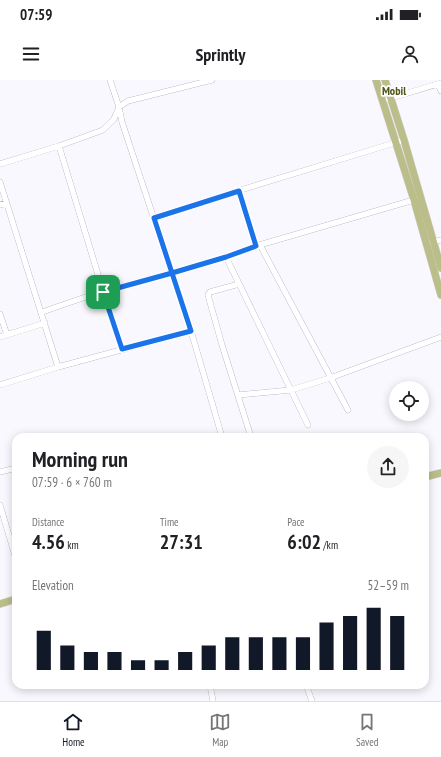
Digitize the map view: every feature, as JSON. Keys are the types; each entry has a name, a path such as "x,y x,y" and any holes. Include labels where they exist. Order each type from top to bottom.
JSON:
{"main road":[{"path":"376,80 414,200 426,247 441,295"},
{"path":"385,80 436,246 441,268"},
{"path":"429,477 441,473"},
{"path":"0,604 12,601"}],"street":[{"path":"110,80 119,107 122,122 191,331 221,433"},
{"path":"0,164 60,146 103,130 114,119 119,107 128,101 212,80"},
{"path":"383,100 440,83 441,91"},
{"path":"154,218 404,140"},
{"path":"60,146 103,292 122,349"},
{"path":"0,182 58,367"},
{"path":"239,191 258,246 348,410"},
{"path":"42,312 103,292 172,273 421,198"},
{"path":"0,205 6,203"},
{"path":"426,247 436,246 441,240"},
{"path":"226,257 308,425"},
{"path":"239,284 210,292 208,295 250,433"},
{"path":"0,314 6,335"},
{"path":"0,337 45,323"},
{"path":"0,385 58,367 191,331"},
{"path":"238,395 291,390 330,378 441,337"},
{"path":"0,472 12,469"},
{"path":"0,505 12,546"},
{"path":"211,689 213,701"},
{"path":"308,689 312,701"}],"district":[{"name":"Mobil","path":"394,91"}],"route":[{"path":"103,292 122,349 191,331 172,273 226,257 256,246 239,191 154,218 172,273 103,292"}]}
